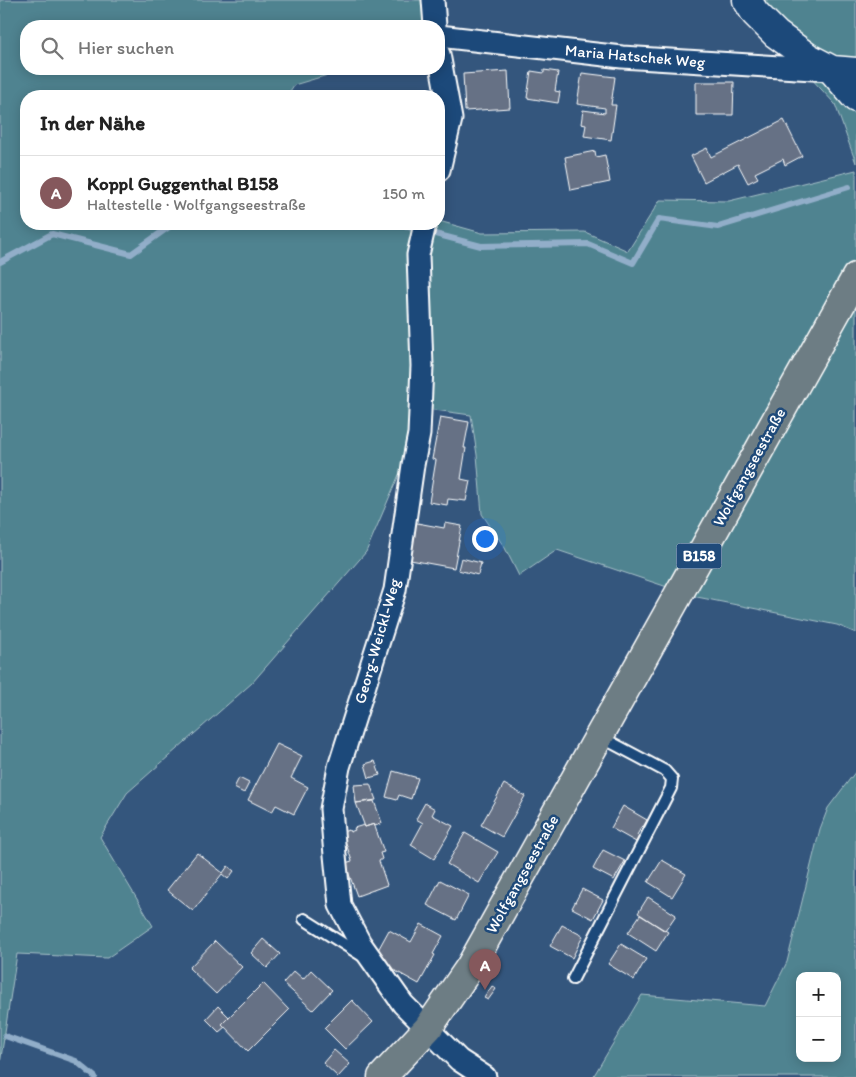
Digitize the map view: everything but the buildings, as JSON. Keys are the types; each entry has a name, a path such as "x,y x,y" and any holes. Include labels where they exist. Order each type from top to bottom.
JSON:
{"main road":[{"path":"746,0 755,13 776,34 809,58 844,71 856,98"},
{"name":"Wolfgangseestraße","path":"382,1077 428,1028 470,967 856,277"}],"street":[{"path":"434,0 435,20"},
{"name":"Maria Hatschek Weg","path":"445,37 622,57 844,71"},
{"path":"443,75 452,119 445,146"},
{"name":"Georg-Weickl-Weg","path":"423,231 418,255 422,366 419,434 395,590 339,767 331,809 340,905 360,943 404,1004 459,1060 485,1077"}],"lane":[{"path":"573,979 671,788 672,779 665,771 599,736"},
{"path":"304,919 375,964"}],"green space":[{"path":"0,0 429,0 424,20 20,20 20,75 328,75 294,85 291,90 20,90 20,230 445,230 445,223 482,233 585,232 628,251 660,200 729,201 856,170 856,633 837,625 697,597 557,550 519,576 505,548 482,514 477,455 471,415 427,409 366,552 252,683 127,793 100,837 153,926 107,958 17,954 0,1064"},
{"path":"738,0 856,0 856,163 835,104"},
{"path":"856,771 856,1077 593,1077 642,995 765,1006 787,962 820,829 828,808"}],"waterway":[{"path":"420,230 481,246 588,244 633,263 659,219 718,227 849,187"},
{"path":"0,262 52,234 131,254 165,230"},
{"path":"5,1036 76,1061 95,1077"}],"place":[{"name":"Koppl Guggenthal B158","path":"485,990"}]}
